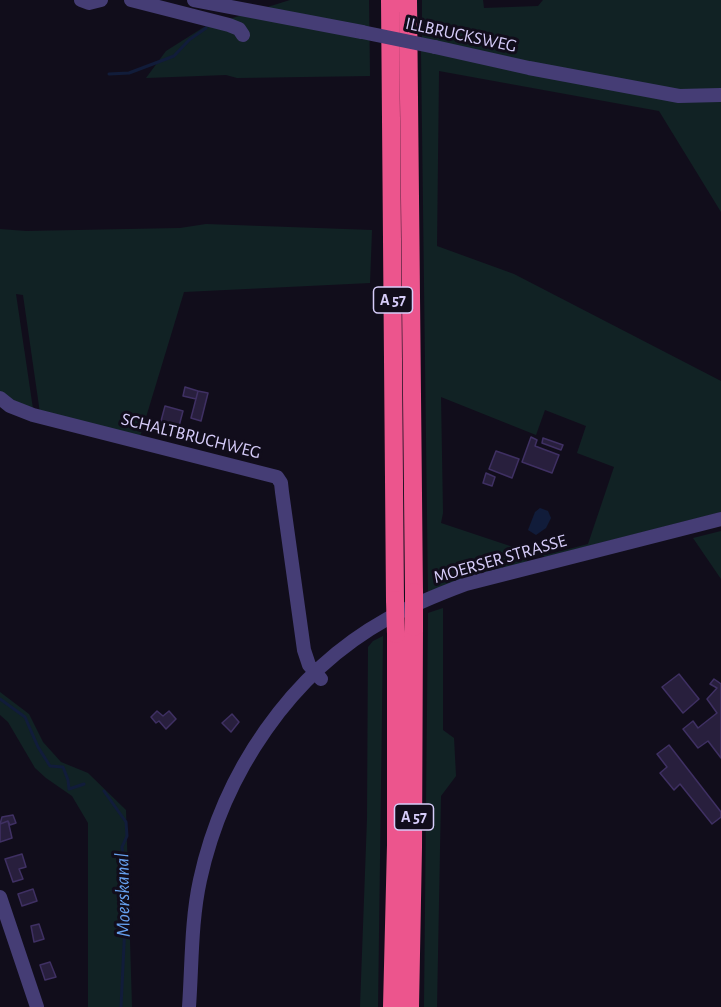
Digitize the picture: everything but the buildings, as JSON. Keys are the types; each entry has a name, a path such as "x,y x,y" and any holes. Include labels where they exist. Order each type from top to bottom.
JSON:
{"highway":[{"name":"A 57","path":"390,0 396,634 396,845 392,1007"},
{"name":"A 57","path":"408,0 414,592 414,848 410,1007"}],"street":[{"path":"81,0 89,3 100,0"},
{"path":"131,0 229,25 239,29 243,35"},
{"name":"ILLBRUCKSWEG","path":"194,0 679,96 721,95"},
{"name":"SCHALTBRUCHWEG","path":"0,399 10,406 33,415 277,477 281,483 304,650 309,665 318,676"},
{"name":"MOERSER STRASSE","path":"189,1007 195,912 200,882 217,822 234,782 260,738 290,698 318,676 356,639 386,619 430,597 466,584 721,519"},
{"path":"0,897 38,1007"}],"shaded area":[{"path":"290,0 369,0 370,76 237,78 226,75 146,78 166,51 204,27"},
{"path":"422,0 483,0 484,8 538,6 543,0 721,0 721,91 664,90 422,39"},
{"path":"421,50 721,99 721,212 659,111 439,71 437,246 514,274 721,381 721,512 545,557 528,547 546,555 588,544 614,467 577,453 586,426 545,410 536,435 441,397 443,513 441,523 519,549 526,554 528,559 526,562 472,576 428,592"},
{"path":"206,224 372,230 370,283 184,292 140,437 40,413 23,295 16,294 33,409 16,403 0,393 0,229 26,231 180,228"},
{"path":"721,531 721,579 693,538"},
{"path":"443,608 443,730 454,738 456,776 441,796 437,1007 424,1007 428,613"},
{"path":"383,636 378,1007 360,1007 367,819 368,647 373,641"},
{"path":"0,692 29,714 43,742 61,762 88,773 126,810 132,1007 88,1007 88,823 72,796 35,768 8,722 0,715"}],"water":[{"path":"540,508 548,511 551,518 546,528 536,535 528,530 535,512"}],"waterway":[{"path":"109,74 129,73 174,56 189,40 206,28"},
{"name":"Moerskanal","path":"0,699 25,717 38,747 50,766 63,767 69,789 84,784"},
{"name":"Moerskanal","path":"104,791 126,822 127,836 122,847 127,883 121,1007"}]}
